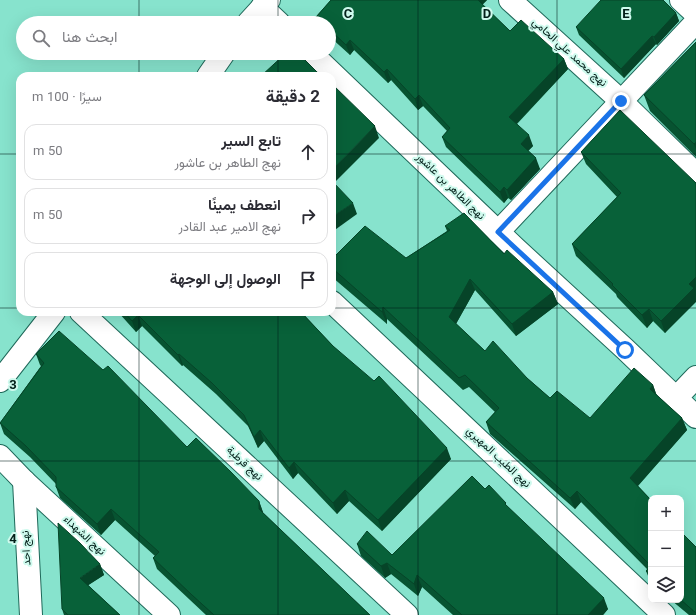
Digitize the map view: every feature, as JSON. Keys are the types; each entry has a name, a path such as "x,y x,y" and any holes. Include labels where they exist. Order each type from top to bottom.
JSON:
{"street":[{"name":"نهج محمد علي الحامي","path":"510,0 621,101 696,174"},
{"path":"681,0 696,14"},
{"path":"255,16 266,4 274,16"},
{"path":"498,232 696,22"},
{"path":"211,72 219,60"},
{"name":"نهج الطاهر بن عاشور","path":"317,60 330,72"},
{"name":"نهج الطاهر بن عاشور","path":"336,78 696,417"},
{"name":"نهج الطيب المهيري","path":"336,306 661,614"},
{"path":"0,381 51,316"},
{"name":"نهج قرطبة","path":"85,316 407,615"},
{"path":"676,398 696,377"},
{"name":"نهج الشهداء","path":"0,456 24,481 169,615"},
{"name":"نهج احد","path":"24,481 31,615"}],"building":[{"path":"331,0 478,0 510,31 521,20 564,59 509,117 529,135 521,144 536,158 507,190 504,187 500,192 442,137 450,128 419,95 415,99 387,69 384,72 350,40 346,45 336,36 336,16 317,16"},
{"path":"601,0 663,0 676,13 621,69 576,27"},
{"path":"696,42 696,142 694,144 644,95"},
{"path":"278,60 305,60 317,72 265,72"},
{"path":"336,88 375,126 336,166"},
{"path":"620,110 696,183 696,277 689,284 694,288 661,321 649,309 642,315 572,244 621,193 581,152"},
{"path":"336,185 353,203 336,214"},
{"path":"464,213 504,254 507,250 553,292 512,324 470,279 449,317 485,351 493,341 527,378 550,398 557,391 590,418 634,368 653,385 650,389 682,418 630,478 648,497 648,563 577,491 570,498 486,422 499,408 465,375 459,378 383,307 382,312 336,272 336,255 365,226 406,258 450,230 445,226"},
{"path":"128,316 137,316 132,321"},
{"path":"139,316 305,316 333,346 374,381 379,376 447,448 378,520 345,490 333,503 294,462 289,468 260,430 254,437 244,415 212,383 179,354 178,355"},
{"path":"59,331 103,370 108,366 187,447 196,438 259,501 259,509 370,615 214,615 153,558 159,552 111,509 97,524 56,487 56,477 26,446 0,423 44,363 36,354"},
{"path":"472,476 485,489 489,485 506,503 505,504 604,598 588,615 462,615 417,575 414,584 387,563 381,566 357,544 367,531 392,555"},
{"path":"58,523 100,564 80,578 120,615 68,615 62,609"},
{"path":"684,535 696,547 696,613 684,603"}],"route":[{"path":"621,101 498,232 625,350"}]}
